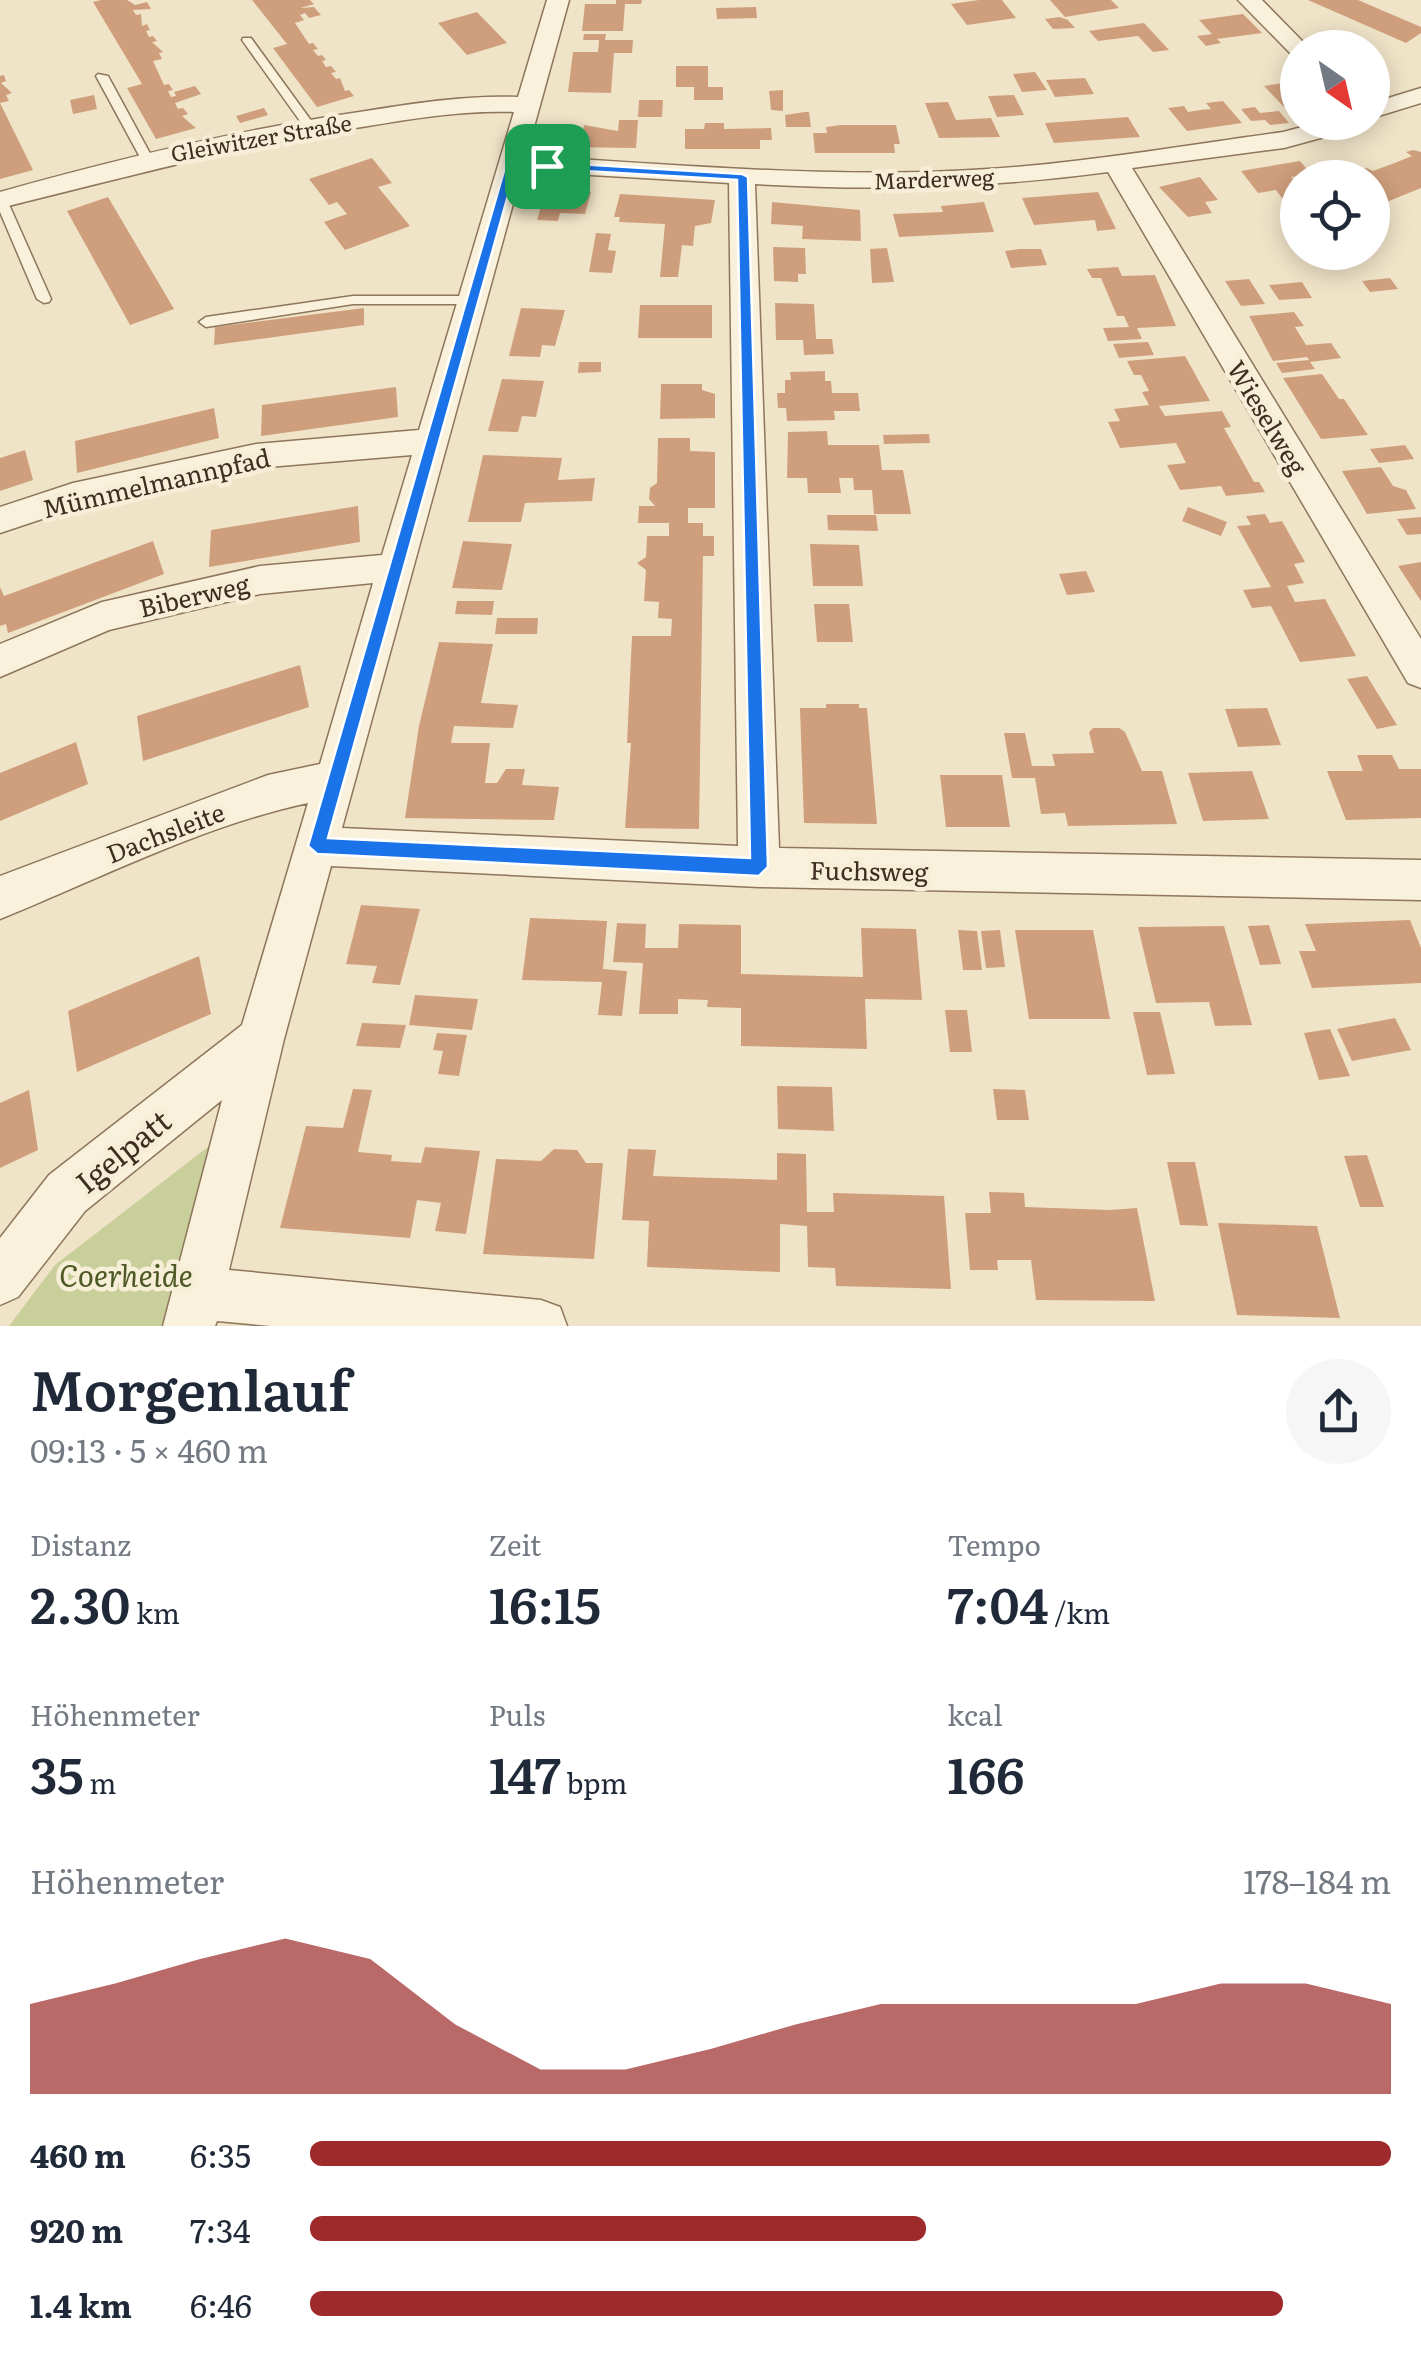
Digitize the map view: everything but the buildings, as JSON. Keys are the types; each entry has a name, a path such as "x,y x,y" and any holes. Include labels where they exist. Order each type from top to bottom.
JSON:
{"street":[{"path":"541,1326 194,1310 261,1039 558,0"},
{"path":"1249,0 1280,30"},
{"path":"1390,104 1421,95"},
{"name":"Gleiwitzer Straße","path":"0,200 147,159 309,126 489,102 527,105"},
{"name":"Marderweg","path":"511,164 845,182 952,179 1116,163 1284,140"},
{"name":"Wieselweg","path":"1116,163 1421,672"},
{"path":"742,177 759,867"},
{"name":"Mümmelmannpfad","path":"0,520 74,496 256,456 433,441"},
{"name":"Biberweg","path":"0,661 102,617 260,580 398,567"},
{"name":"Dachsleite","path":"0,898 34,881 268,793 334,779"},
{"name":"Fuchsweg","path":"317,846 759,867 1421,880"},
{"name":"Igelpatt","path":"0,1280 68,1193 261,1039"}],"lane":[{"path":"247,40 309,126"},
{"path":"102,76 147,159"},
{"path":"0,200 44,299"},
{"path":"206,322 353,300 473,300"}],"green space":[{"name":"Coerheide","path":"213,1143 165,1326 9,1326 55,1265"}],"route":[{"path":"511,164 547,166 742,177 759,867 317,846 511,164"}]}
